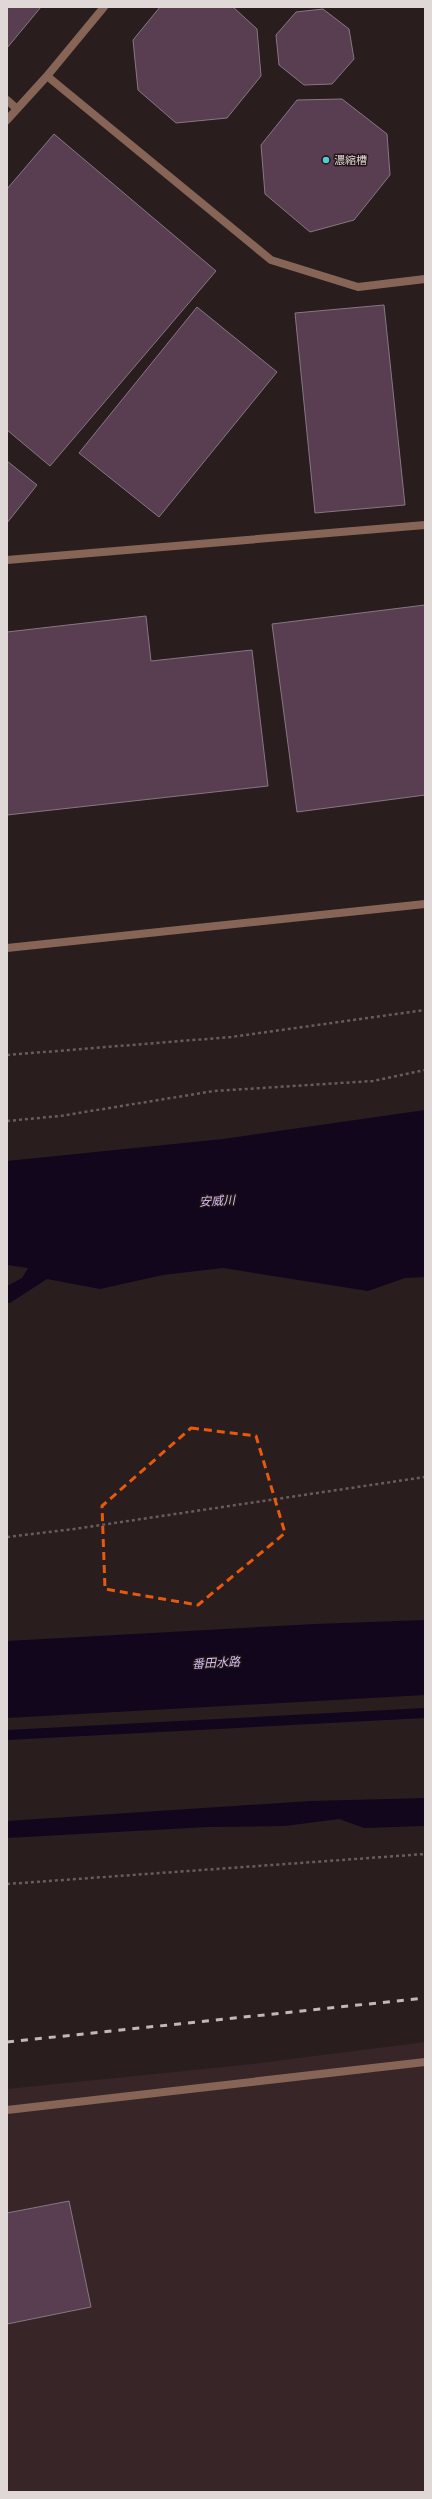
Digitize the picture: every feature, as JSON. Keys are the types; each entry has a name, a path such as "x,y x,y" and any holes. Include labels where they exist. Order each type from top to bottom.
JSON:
{"lane":[{"path":"7,120 104,7"},
{"path":"46,76 271,260 358,287 425,279"},
{"path":"7,100 17,109"},
{"path":"7,560 425,525"},
{"path":"7,948 425,904"},
{"path":"7,2110 425,2062"}],"path":[{"path":"7,1055 231,1037 425,1010"},
{"path":"7,1121 60,1116 214,1091 373,1081 425,1070"},
{"path":"7,1536 82,1528 425,1477"},
{"path":"7,1884 425,1854"}],"highlighted area":[{"path":"191,1428 256,1436 285,1533 198,1605 105,1589 102,1506"}],"shaded area":[{"path":"425,2042 425,2492 7,2492 7,2089 253,2064"}],"water":[{"name":"安威川","path":"425,1110 425,1277 405,1278 368,1291 223,1268 163,1275 100,1289 47,1279 10,1303 7,1303 7,1286 22,1278 28,1268 7,1265 7,1161 223,1139"},
{"name":"番田水路","path":"425,1620 425,1695 7,1718 7,1641 315,1624"},
{"path":"425,1798 425,1826 364,1828 339,1819 285,1826 208,1827 7,1838 7,1821 311,1801"}],"building":[{"path":"7,7 41,7 7,48"},
{"path":"160,7 233,7 257,29 261,76 227,118 176,123 138,90 133,40"},
{"path":"323,9 349,29 354,59 332,84 304,85 279,65 276,35 296,12"},
{"name":"濃縮槽","path":"342,99 387,134 390,175 354,220 310,232 265,194 261,145 297,100"},
{"path":"54,134 216,271 50,466 7,430 7,189"},
{"path":"384,305 405,505 315,513 295,313"},
{"path":"197,307 277,372 159,517 79,453"},
{"path":"7,461 37,485 7,523"},
{"path":"425,605 425,795 297,812 272,624"},
{"path":"146,616 151,661 252,650 268,786 7,815 7,632"},
{"path":"69,2201 91,2307 7,2324 7,2213"}],"waterway":[{"path":"7,1735 425,1713"}],"railway":[{"path":"7,2042 425,1998"}],"place":[{"name":"濃縮槽","path":"326,160"}]}
